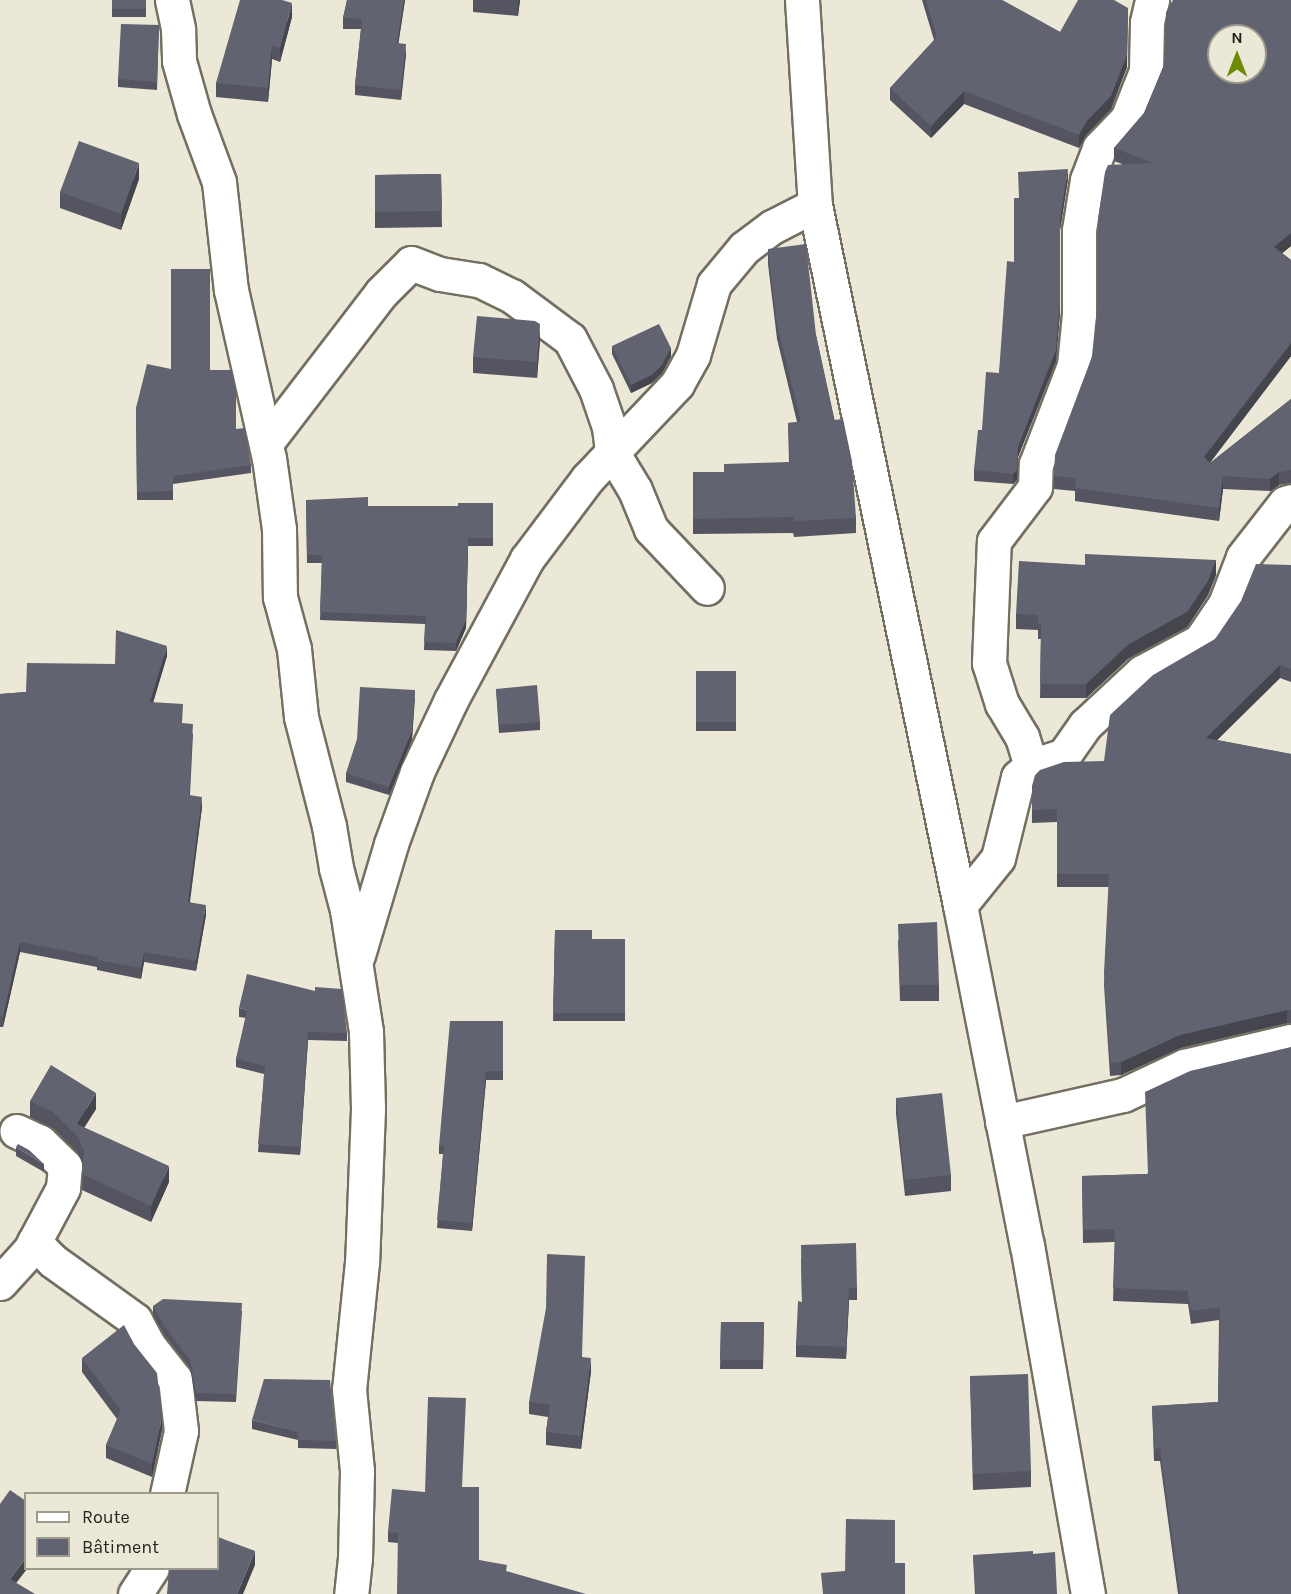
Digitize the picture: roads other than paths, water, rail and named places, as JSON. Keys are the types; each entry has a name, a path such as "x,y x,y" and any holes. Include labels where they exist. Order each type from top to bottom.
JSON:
{"street":[{"path":"172,0 178,29 179,61 194,114 219,183 231,290 266,443 279,529 280,597 294,649 301,717 330,826 356,963 366,1032 369,1109 362,1262 349,1389 357,1471 355,1558 351,1594"},
{"path":"801,0 815,205 960,905 1027,1245 1088,1594"},
{"path":"1031,766 1022,737 1002,704 989,663 994,541 1035,487 1036,464 1074,365 1079,314 1079,230 1087,180 1099,148 1127,119 1146,72 1147,22 1152,0"},
{"path":"356,963 401,814 417,772 451,700 527,559 587,479 677,384 693,355 714,284 753,241 772,227 815,205"},
{"path":"266,443 381,293 411,263 440,274 479,280 504,292 570,339 596,388 609,427 612,452 635,490 651,529 707,588"},
{"path":"960,905 998,858 1018,777 1031,766 1064,755 1085,725 1142,672 1200,641 1225,604 1243,557 1285,503 1291,501"},
{"path":"1002,1122 1123,1095 1184,1066 1291,1041"},
{"path":"0,1283 34,1242 63,1188 65,1166 40,1142 16,1131"},
{"path":"34,1242 53,1261 135,1320 149,1346 175,1379 181,1431 167,1492"},
{"path":"135,1594 151,1570"}]}
